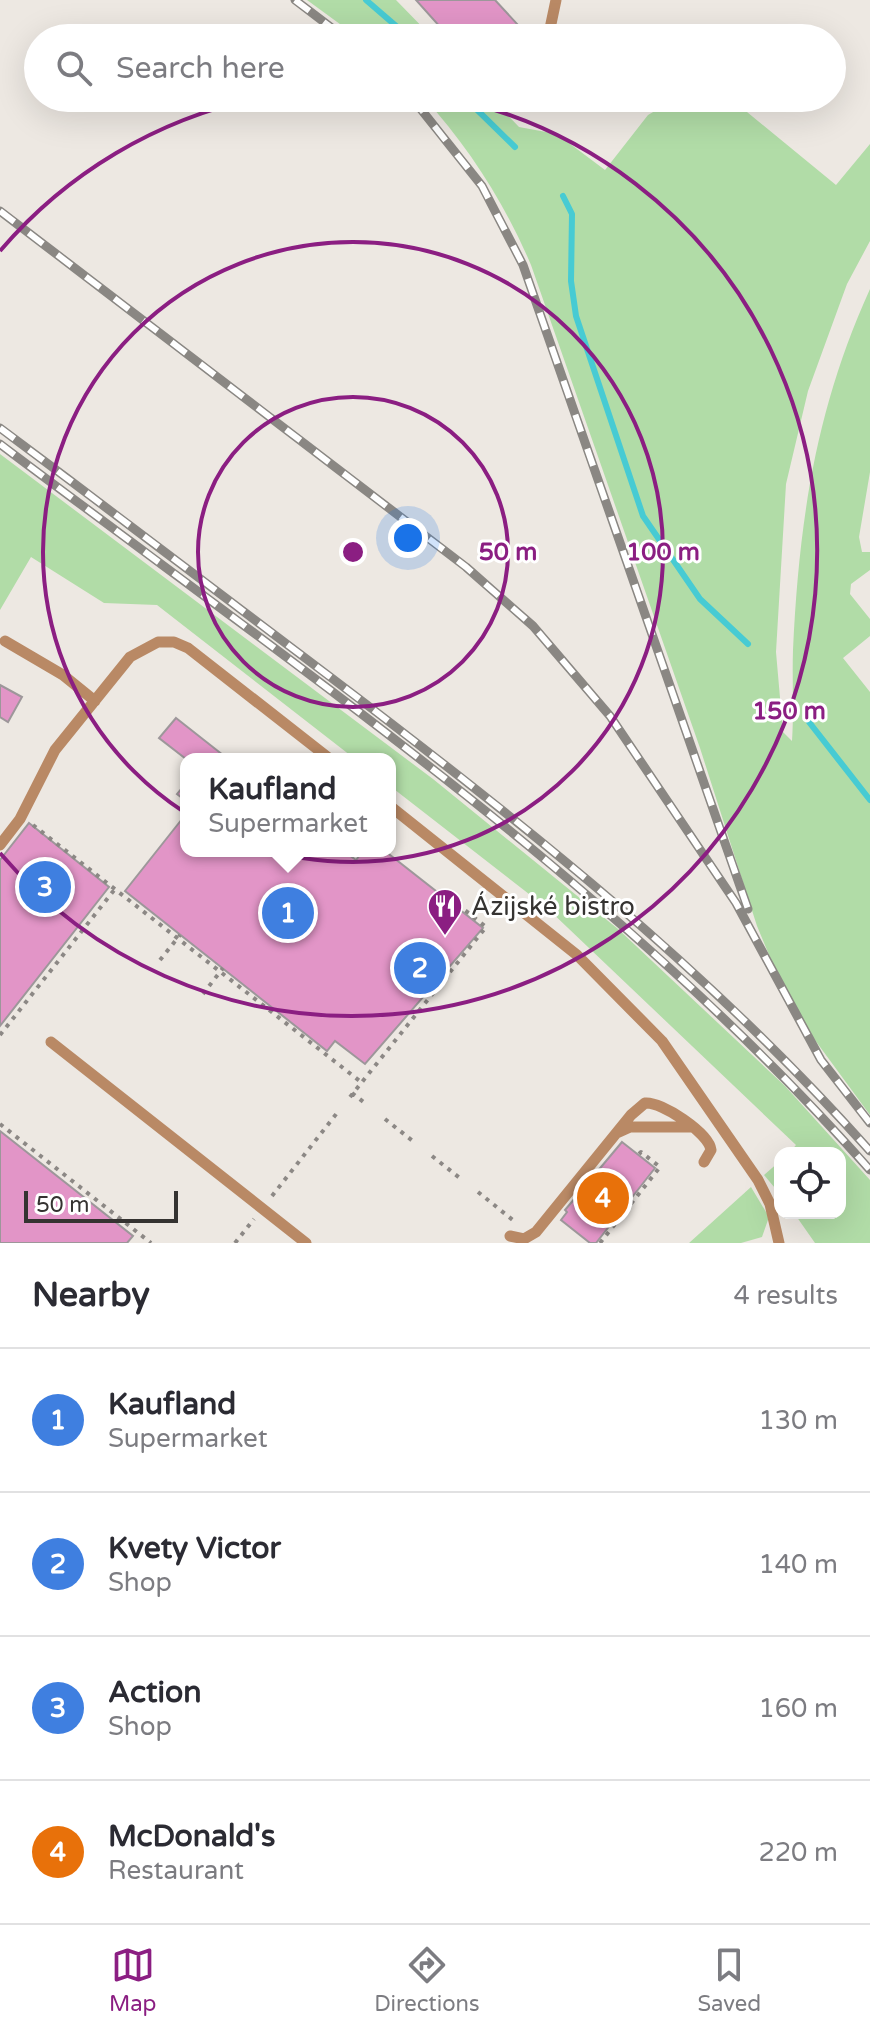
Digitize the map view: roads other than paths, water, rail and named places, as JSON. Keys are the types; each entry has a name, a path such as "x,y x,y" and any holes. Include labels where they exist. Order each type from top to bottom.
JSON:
{"lane":[{"path":"551,24 556,0"},
{"path":"5,641 63,675 95,701"},
{"path":"0,845 22,816 52,755 136,652 149,645 174,642 196,653 322,753"},
{"path":"396,811 577,955 662,1041 758,1180 770,1204 779,1243"},
{"path":"51,1042 306,1243"},
{"path":"510,1236 524,1239 536,1232 631,1115 647,1102 658,1105 692,1127 710,1144 710,1154 704,1162"},
{"path":"619,1132 630,1127 692,1127"}],"waterway":[{"path":"366,0 394,24"},
{"path":"479,112 515,147"},
{"path":"563,196 572,214 571,281 576,316 643,516 700,599 748,644"},
{"path":"809,722 870,800"}],"railway":[{"path":"295,0 327,24"},
{"path":"423,112 482,186 523,265 748,909"},
{"path":"0,211 466,567 533,626 610,716 736,903 821,1060 870,1123"},
{"path":"0,428 401,731 612,900 745,1021 870,1151"},
{"path":"0,444 341,699 564,875 670,969 773,1067 870,1170"}],"place":[{"name":"Action","path":"45,887"},
{"name":"Kaufland","path":"288,913"},
{"name":"Ázijské bistro","path":"445,937"},
{"name":"Kvety Victor","path":"420,968"},
{"name":"McDonald's","path":"603,1198"}]}
